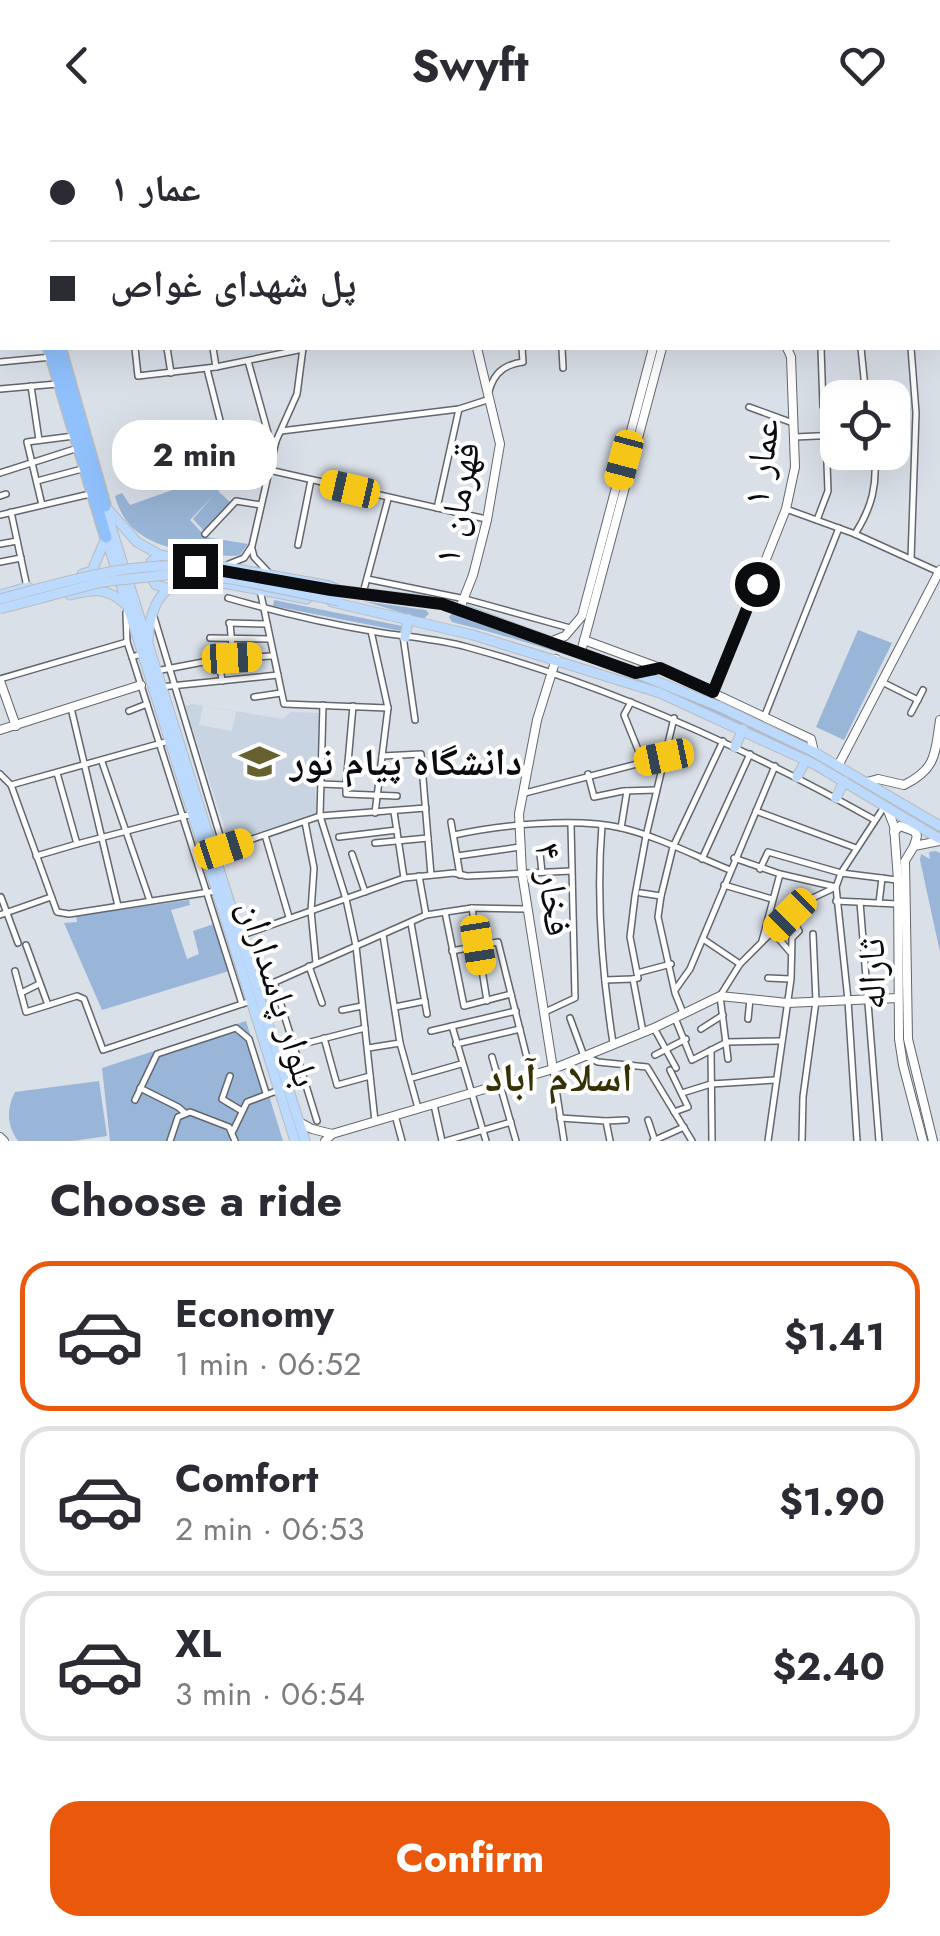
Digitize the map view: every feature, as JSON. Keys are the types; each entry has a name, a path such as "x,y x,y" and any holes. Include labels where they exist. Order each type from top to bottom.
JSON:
{"highway":[{"name":"بلوار پاسداران","path":"54,351 60,384 106,537"},
{"name":"بلوار پاسداران","path":"54,351 105,506"}],"main road":[{"path":"105,506 137,542 160,554 270,574 408,620 447,628 660,693 838,766 939,823"},
{"name":"بلوار پاسداران","path":"105,506 156,671 219,851 240,936 305,1141"},
{"path":"92,571 106,537"},
{"name":"بلوار پاسداران","path":"106,537 136,655 295,1141"},
{"path":"160,554 151,562 149,574 156,584 168,588"},
{"path":"0,597 105,572 159,566 222,570 339,596"},
{"path":"0,597 92,571 102,572 105,580 95,589"},
{"path":"0,611 102,582 144,575 232,579 339,596"},
{"path":"148,642 152,610 168,588 192,580 339,596 363,592 459,605 718,706 810,756 940,840"},
{"path":"0,611 95,589 110,592 126,605"},
{"path":"427,624 436,612 428,601"},
{"path":"442,642 447,628 445,618 459,605"},
{"path":"404,636 408,620"},
{"path":"512,660 516,648"},
{"path":"735,747 743,729"},
{"path":"798,777 810,756"},
{"path":"836,798 844,781"}],"street":[{"path":"135,350 138,376 216,368 281,350"},
{"path":"167,350 170,373"},
{"path":"213,350 216,368"},
{"path":"258,350 260,358"},
{"path":"207,368 230,460 273,441 281,431 297,394 303,350"},
{"name":"قهرمان ۱","path":"459,605 487,520 500,444 486,400 477,350"},
{"path":"281,431 459,409 486,400 495,375 503,367 523,362 522,350"},
{"path":"562,350 563,368"},
{"path":"607,540 654,350"},
{"path":"581,652 586,618 661,350"},
{"name":"عمار ۱","path":"713,692 786,510 795,467 796,424 789,350"},
{"path":"821,350 822,380"},
{"path":"861,350 864,380"},
{"path":"910,350 916,414 911,559"},
{"path":"0,362 54,351"},
{"path":"224,566 244,558 252,546 273,441 248,361"},
{"path":"0,389 60,384"},
{"path":"31,386 39,440"},
{"path":"749,407 796,424"},
{"path":"437,508 459,409"},
{"path":"795,436 820,436"},
{"path":"42,505 27,442 77,442"},
{"path":"0,472 77,442"},
{"path":"37,481 85,468"},
{"path":"269,470 487,520"},
{"path":"817,520 828,491 827,470"},
{"path":"855,534 869,510 876,470"},
{"path":"298,545 311,480"},
{"path":"0,515 92,494"},
{"path":"363,592 389,498"},
{"path":"205,534 236,501 261,505"},
{"path":"786,510 855,534 939,571 838,766"},
{"path":"11,512 27,588"},
{"path":"765,715 839,528"},
{"path":"0,544 17,541"},
{"path":"252,546 254,557 270,574"},
{"path":"0,562 20,558"},
{"path":"366,579 459,605 572,629"},
{"path":"260,590 284,704 388,708"},
{"path":"228,598 372,632 442,642 551,672 674,718 798,777 873,819"},
{"path":"11,785 164,743 146,704 136,655 127,642 126,605"},
{"path":"152,610 219,851 320,816 426,808"},
{"path":"550,642 586,618"},
{"path":"232,658 229,623 267,624"},
{"path":"372,632 388,708 375,813"},
{"path":"404,636 415,720"},
{"path":"210,638 270,639"},
{"path":"584,640 660,668 812,739 810,756"},
{"path":"16,726 0,680 127,642"},
{"path":"156,671 218,659 274,656"},
{"path":"218,659 222,681"},
{"name":"فخار ۴","path":"553,1068 518,826 537,720 556,660"},
{"path":"636,673 660,668"},
{"path":"162,687 278,675"},
{"path":"882,682 918,700"},
{"path":"0,730 141,686"},
{"path":"911,713 923,690"},
{"path":"254,697 282,694"},
{"path":"631,702 624,715 643,762"},
{"path":"129,711 146,704"},
{"path":"324,705 320,816 356,946 376,1121"},
{"path":"352,706 346,794 396,796"},
{"path":"71,708 118,906"},
{"path":"644,1032 630,937 646,836 674,718"},
{"path":"868,782 878,779 904,786 926,772 933,763 940,720"},
{"path":"723,741 674,848 658,916 692,1060 727,1042 782,1041"},
{"path":"382,756 421,754 430,875"},
{"path":"702,859 750,754"},
{"path":"522,794 664,757"},
{"path":"102,762 150,901"},
{"path":"675,990 690,969 775,766"},
{"path":"56,772 77,844"},
{"path":"0,774 11,785 57,912 69,914 212,892"},
{"path":"588,774 594,797 656,790"},
{"path":"321,784 346,785"},
{"path":"621,828 627,791"},
{"path":"857,1141 836,887 841,872 886,804"},
{"name":"ثاراله","path":"886,804 894,832 898,880 898,998 903,1065 924,1134 933,1141"},
{"path":"755,811 856,848"},
{"path":"394,812 404,878"},
{"path":"36,856 187,815"},
{"path":"305,822 314,868 312,965 322,1003"},
{"path":"450,822 460,874"},
{"path":"544,1012 575,998 571,825"},
{"path":"454,835 493,826 602,825 646,836 730,870"},
{"path":"602,825 599,868 604,980 612,1043"},
{"path":"894,832 900,826 914,831 914,846 940,840"},
{"path":"339,836 397,830"},
{"path":"265,836 289,917"},
{"path":"375,843 428,838"},
{"name":"ثاراله","path":"914,846 905,861 906,1003 924,1134"},
{"path":"457,856 520,847"},
{"path":"760,868 768,852 841,872 898,880"},
{"path":"352,854 364,892"},
{"path":"540,854 542,872"},
{"path":"734,858 836,887"},
{"path":"240,936 404,878 570,871"},
{"path":"762,943 780,874"},
{"path":"419,876 426,916"},
{"path":"880,903 882,878"},
{"path":"724,884 772,899"},
{"path":"728,1059 720,996 740,964 800,904 836,887"},
{"path":"641,894 661,896"},
{"path":"1,897 3,914 22,944 48,1005"},
{"path":"3,914 51,897"},
{"path":"836,900 898,904"},
{"path":"860,902 879,1141"},
{"path":"472,908 487,1000"},
{"path":"257,990 426,916 472,908 528,910"},
{"path":"445,912 464,1006 511,994"},
{"path":"768,1141 791,979 792,938 799,928 790,915"},
{"path":"411,922 427,1014"},
{"path":"774,932 792,954"},
{"path":"802,1141 803,1097 816,1002 813,934"},
{"path":"383,935 400,1043 418,1108"},
{"path":"703,939 740,964"},
{"path":"452,951 498,942 531,1074"},
{"path":"604,980 635,976 671,964"},
{"path":"15,971 26,1012 77,996 84,998 103,1050 247,1003"},
{"path":"768,978 791,979"},
{"path":"274,982 317,1121"},
{"path":"21,993 39,984"},
{"path":"299,1122 328,1138 553,1068 654,1028 720,996 788,1002 898,998"},
{"path":"748,1018 750,999"},
{"path":"395,1007 425,1001"},
{"path":"342,1010 362,1006"},
{"path":"431,1032 516,1011"},
{"path":"701,1029 724,1014"},
{"path":"570,1018 584,1056 598,1062 647,1067 692,1141"},
{"path":"452,1026 486,1141"},
{"path":"135,1100 157,1054 236,1028 249,1039 266,1093"},
{"path":"294,1046 365,1028"},
{"path":"654,1028 688,1106 674,1112"},
{"path":"456,1044 520,1029"},
{"path":"324,1038 337,1084 370,1076"},
{"path":"656,1055 686,1039"},
{"path":"367,1048 400,1043"},
{"path":"711,1050 712,1141"},
{"path":"492,1057 516,1141"},
{"path":"412,1078 461,1064"},
{"path":"553,1068 564,1141"},
{"path":"230,1076 222,1099 242,1111"},
{"path":"682,1093 711,1084 775,1080"},
{"path":"140,1088 178,1106 184,1113 198,1114 233,1131"},
{"path":"236,1141 233,1131 250,1099 279,1090"},
{"path":"434,1104 444,1141 510,1122"},
{"path":"170,1141 172,1126 184,1113"},
{"path":"395,1115 402,1141"},
{"path":"560,1118 626,1120"},
{"path":"648,1120 655,1141 684,1127"},
{"path":"606,1122 610,1141"}],"shaded area":[{"path":"229,470 232,476 218,491 232,504 205,532 193,519 215,494 190,520 206,537 248,544 240,555 220,556 159,544 127,522 115,496 122,493 130,505"},
{"path":"274,600 402,626 401,631 273,606"},
{"path":"363,601 426,610 429,614 423,619"},
{"path":"453,612 619,670 740,721 841,772 940,830 940,834 825,766 705,708 580,660 452,622 449,617"},
{"path":"858,630 892,643 844,740 816,727"},
{"name":"دانشگاه پیام نور","path":"192,704 283,719 291,712 320,713 317,815 229,841 185,706","holes":["203,706 236,712 232,731 199,725"]},
{"path":"929,852 940,853 940,952 920,860 921,854 930,859"},
{"path":"189,900 190,905 171,910 187,959 199,954 193,931 217,923 229,971 102,1010 64,923 77,922 76,916"},
{"path":"246,1021 283,1141 110,1141 102,1068"},
{"path":"99,1081 107,1136 73,1141 18,1141 9,1117 15,1092"}],"place":[{"name":"دانشگاه پیام نور","path":"260,761"}],"district":[{"name":"اسلام آباد","path":"559,1077"}],"route":[{"path":"195,566 460,608 636,673 660,668 713,692 757,584"}]}
